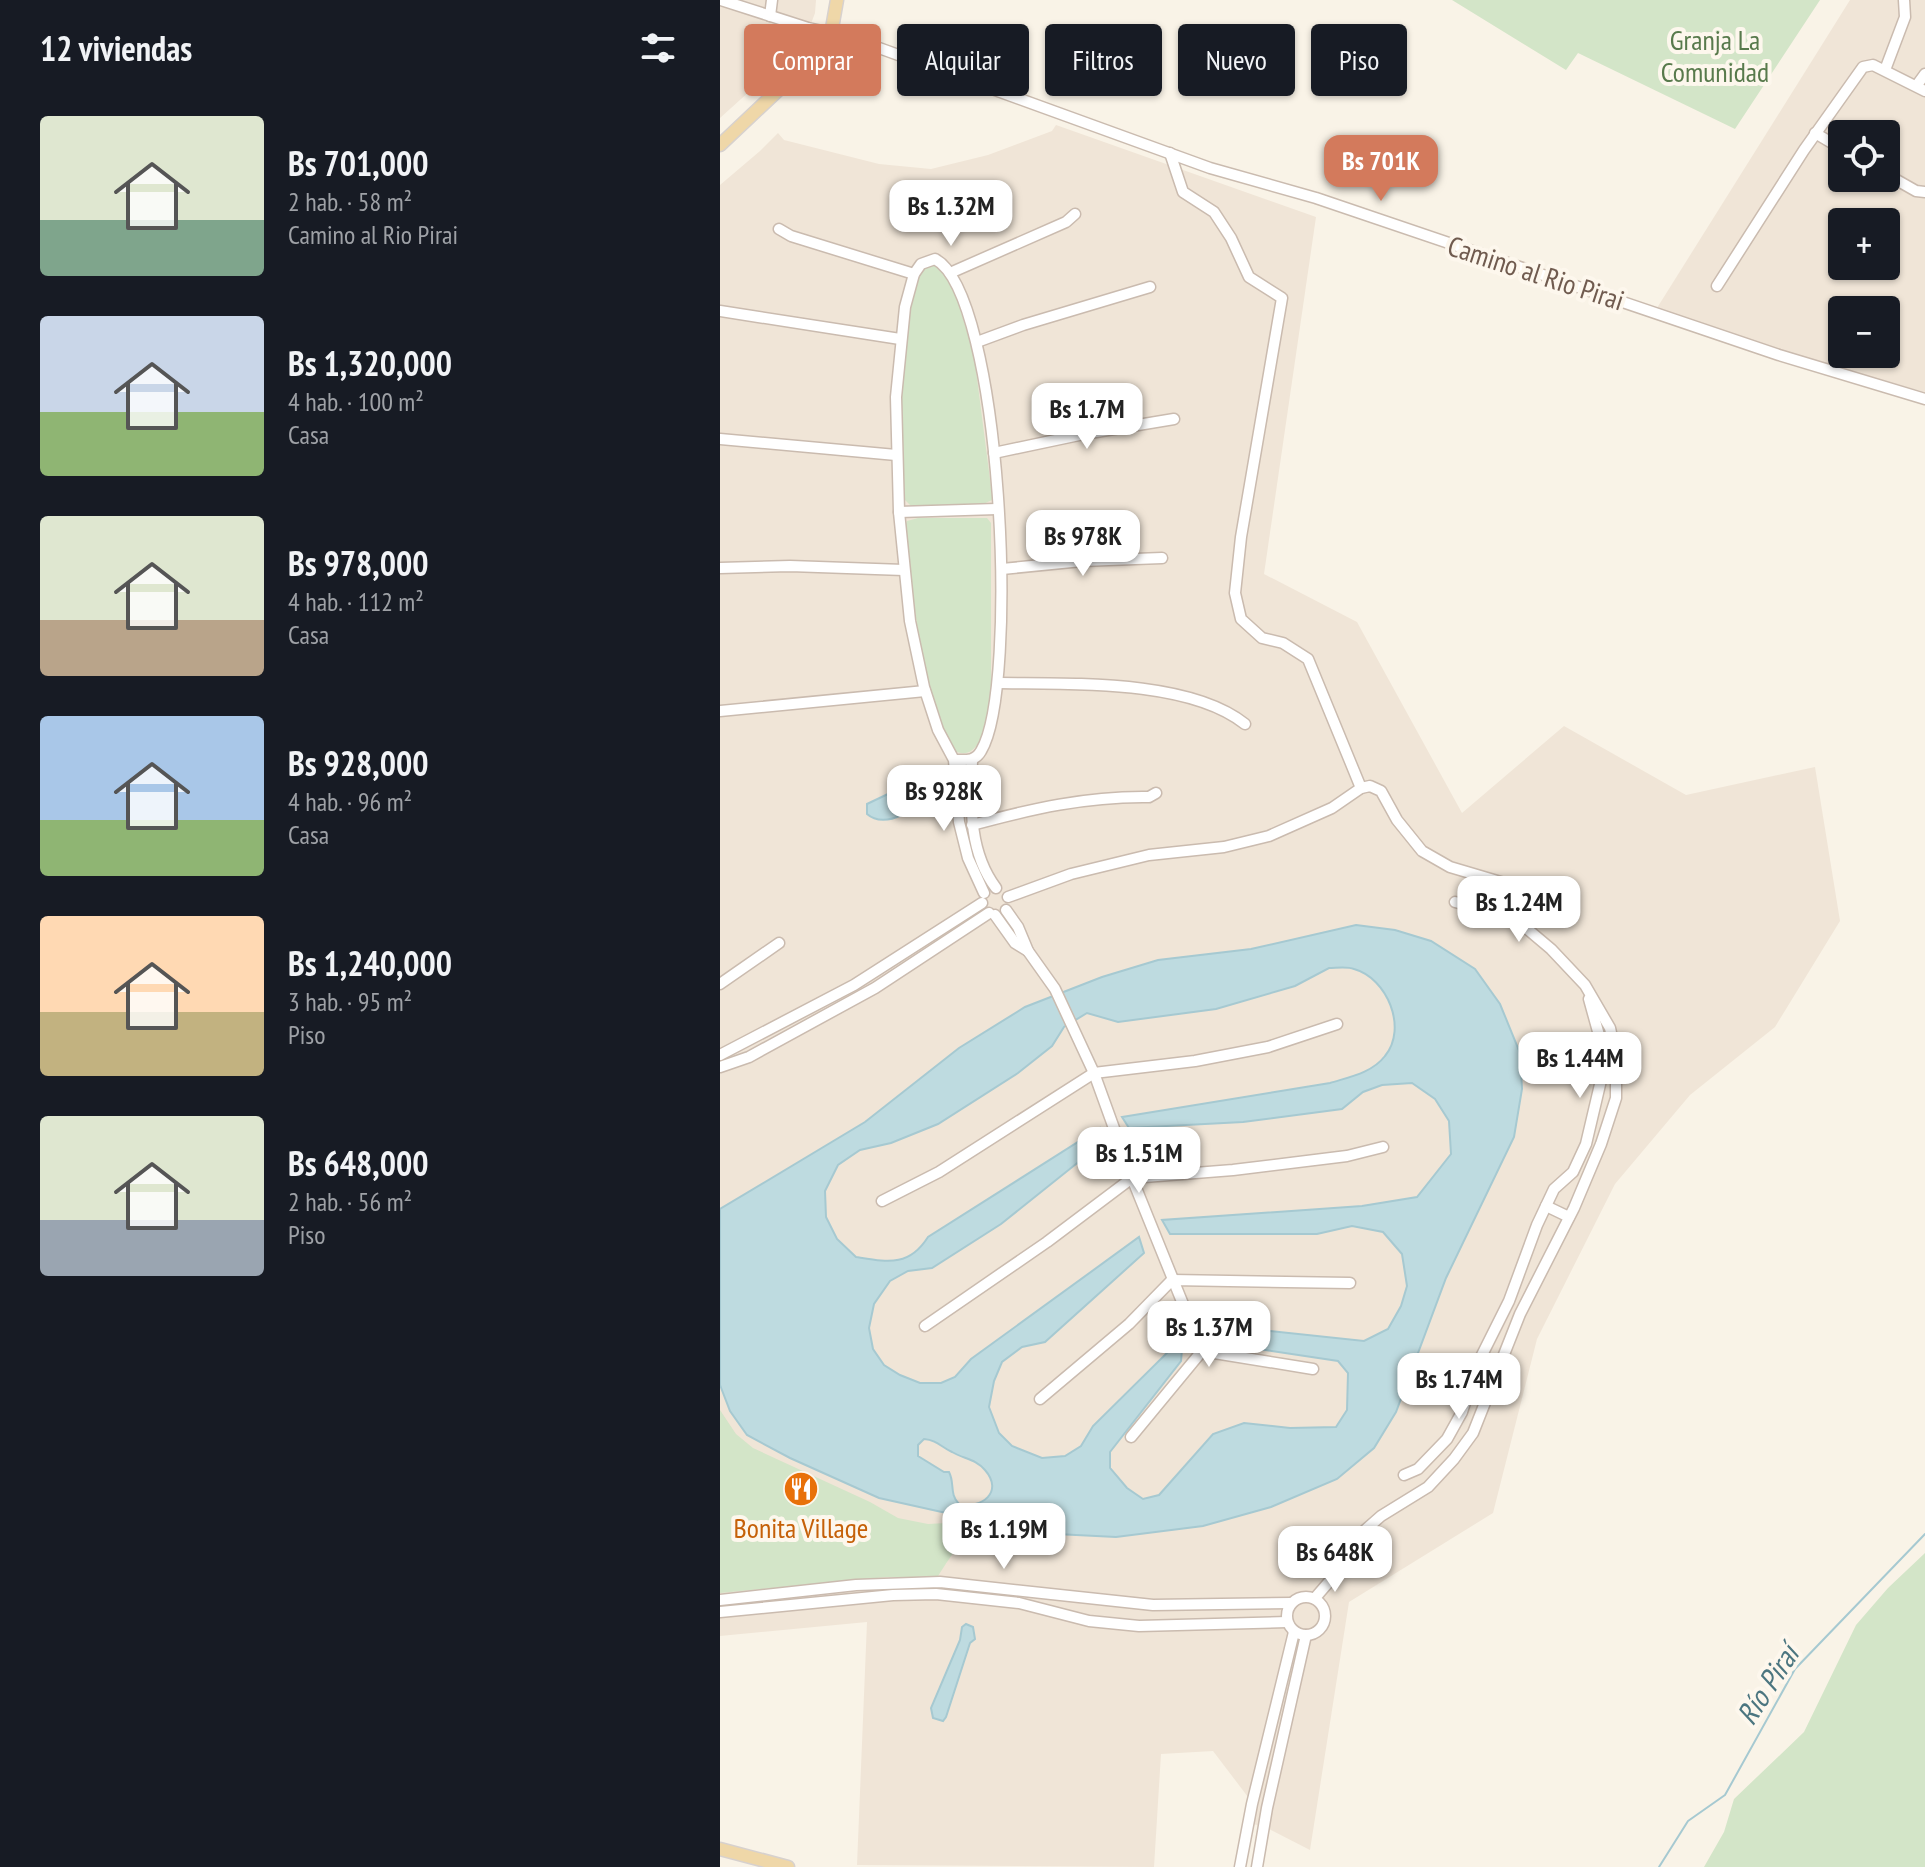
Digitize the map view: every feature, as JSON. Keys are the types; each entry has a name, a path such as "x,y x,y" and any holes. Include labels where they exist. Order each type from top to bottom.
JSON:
{"main road":[{"path":"833,24 837,0"},
{"path":"720,145 772,96"},
{"path":"720,1849 788,1867"}],"street":[{"name":"Camino al Rio Pirai","path":"721,0 797,24"},
{"path":"770,16 772,0"},
{"path":"1885,70 1905,17 1904,0"},
{"name":"Camino al Rio Pirai","path":"881,49 1210,168 1316,198 1779,355 1925,399"},
{"path":"1717,286 1815,133 1863,67 1867,64 1885,70 1921,88 1925,74"},
{"path":"1815,133 1828,141"},
{"path":"1170,153 1183,192 1214,212 1231,238 1249,277 1282,298 1241,537 1235,593 1241,619 1262,638 1283,643 1308,659 1361,788"},
{"path":"1900,182 1916,191 1925,192"},
{"path":"950,273 1066,222 1075,214"},
{"path":"779,229 791,236 914,274"},
{"path":"954,760 972,760 981,752 999,683 1002,569 994,453 977,342 960,291 944,264 935,259 921,264 914,274 905,307 900,339 896,455 910,621 925,691 938,730 954,760 959,822 983,898 1015,943 1028,951 1058,993 1094,1073 1132,1178 1202,1351"},
{"path":"977,342 1150,287"},
{"path":"720,311 900,339"},
{"path":"994,453 1174,419"},
{"path":"720,439 896,455"},
{"path":"899,512 997,509"},
{"path":"1002,569 1082,561 1162,558"},
{"path":"720,568 790,566 904,570"},
{"path":"999,683 1133,688 1187,698 1230,712 1245,724"},
{"path":"720,711 925,691"},
{"path":"972,760 975,844 987,874 996,888 1008,897"},
{"path":"720,1067 749,1057 806,1028 875,988 996,913 1008,897 1071,874 1149,855 1224,847 1269,836 1332,808 1361,788 1370,786 1381,791 1397,820 1422,851 1450,867 1504,883 1527,896"},
{"path":"972,825 1052,805 1090,799 1149,797 1156,793"},
{"path":"720,1055 798,1016 909,952 996,888"},
{"path":"1315,1598 1340,1569 1364,1531 1381,1516 1428,1487 1473,1433 1520,1314 1569,1217 1601,1144 1616,1098 1616,1056 1610,1028 1585,985 1551,949 1513,917 1455,902"},
{"path":"720,984 779,943"},
{"path":"1404,1475 1418,1469 1447,1439 1462,1412 1478,1363 1509,1301 1546,1206 1554,1189 1573,1172 1586,1144 1602,1076 1602,1046 1585,985"},
{"path":"798,1016 806,1028"},
{"path":"882,1201 950,1165 1094,1073 1195,1061 1268,1047 1337,1024"},
{"path":"925,1326 1047,1242 1132,1178 1347,1156 1383,1147"},
{"path":"1546,1206 1569,1217"},
{"path":"1040,1399 1129,1324 1172,1280 1350,1283"},
{"path":"1202,1351 1313,1369"},
{"path":"1131,1437 1202,1351"},
{"path":"720,1600 832,1588 940,1582 1153,1605 1291,1603"},
{"path":"832,1588 833,1600"},
{"path":"720,1612 833,1600 936,1594 1019,1603 1089,1621 1139,1626 1287,1622"},
{"path":"1302,1597 1315,1598 1323,1607 1325,1620 1318,1631 1306,1635 1294,1632 1287,1622 1287,1609 1302,1597"},
{"path":"1240,1867 1252,1804 1294,1632"},
{"path":"1257,1867 1267,1808 1306,1635"}],"shaded area":[{"path":"720,0 816,0 811,24 744,24 744,96 720,118"},
{"path":"1850,0 1925,0 1925,392 1837,368 1900,368 1900,296 1828,296 1828,365 1657,308"},
{"path":"1056,125 1316,217 1264,574 1357,622 1462,813 1564,726 1686,795 1815,767 1840,921 1775,1027 1690,1095 1615,1184 1537,1339 1493,1513 1349,1602 1310,1850 1265,1827 1249,1823 1248,1797 1213,1751 1161,1754 1154,1867 857,1865 867,1622 720,1636 720,185 778,133 784,140 879,164 931,169 988,155 1052,131"}],"green space":[{"name":"Granja La Comunidad","path":"1452,0 1820,0 1735,129 1578,53 1566,70"},
{"path":"925,265 938,266 955,292 974,355 992,495 992,500 979,506 911,506 903,498 902,384 907,328 919,273"},
{"path":"918,518 987,518 991,523 991,695 982,736 971,751 963,753 953,750 932,696 925,668 905,526 907,521"},
{"path":"720,1410 736,1434 753,1448 898,1518 928,1524 946,1523 1003,1536 978,1538 962,1544 937,1578 887,1577 720,1593"},
{"path":"1925,1553 1925,1867 1704,1867 1724,1832 1734,1799 1804,1732 1856,1625 1888,1588"}],"water":[{"path":"918,782 923,788 921,796 909,810 883,820 867,814 867,804"},
{"path":"1356,925 1395,930 1431,941 1475,969 1500,1004 1520,1053 1522,1089 1514,1137 1446,1278 1396,1412 1374,1448 1337,1479 1271,1507 1203,1526 1116,1537 1036,1533 879,1498 747,1435 730,1411 720,1385 720,1209 865,1122 959,1048 1025,1007 1102,977 1158,960 1251,949","holes":["1329,968 1348,968 1366,974 1376,982 1390,1005 1394,1019 1392,1045 1374,1067 1330,1083 1122,1117 1129,1128 1243,1122 1342,1109 1363,1092 1382,1085 1412,1083 1435,1099 1449,1121 1451,1154 1417,1197 1362,1206 1162,1220 1170,1234 1317,1234 1352,1226 1383,1232 1402,1254 1407,1286 1401,1306 1388,1329 1364,1341 1222,1326 1205,1333 1219,1343 1338,1361 1348,1373 1347,1410 1336,1427 1290,1428 1244,1423 1213,1434 1159,1495 1143,1499 1127,1488 1110,1468 1110,1452 1181,1361 1183,1337 1093,1426 1081,1446 1065,1456 1042,1458 1012,1446 999,1433 989,1407 994,1381 1002,1362 1022,1347 1045,1342 1144,1253 1139,1237 971,1359 955,1377 941,1383 920,1383 884,1365 873,1349 869,1328 874,1304 890,1281 908,1271 932,1268 1001,1224 1106,1140 1100,1128 928,1237 913,1253 888,1261 856,1257 837,1239 826,1217 825,1191 838,1165 860,1150 891,1143 938,1124 1018,1073 1052,1046 1064,1027 1087,1013 1118,1022 1216,1009 1295,986","924,1439 936,1442 981,1466 992,1485 988,1497 975,1504 959,1504 949,1472 918,1456 918,1445"]},
{"path":"966,1624 973,1627 975,1639 970,1643 943,1721 933,1718 931,1708 960,1640 962,1627"}],"waterway":[{"name":"Río Piraí","path":"1659,1867 1688,1821 1725,1795 1795,1669 1925,1534"}],"place":[{"name":"Bonita Village","path":"801,1489"}]}
